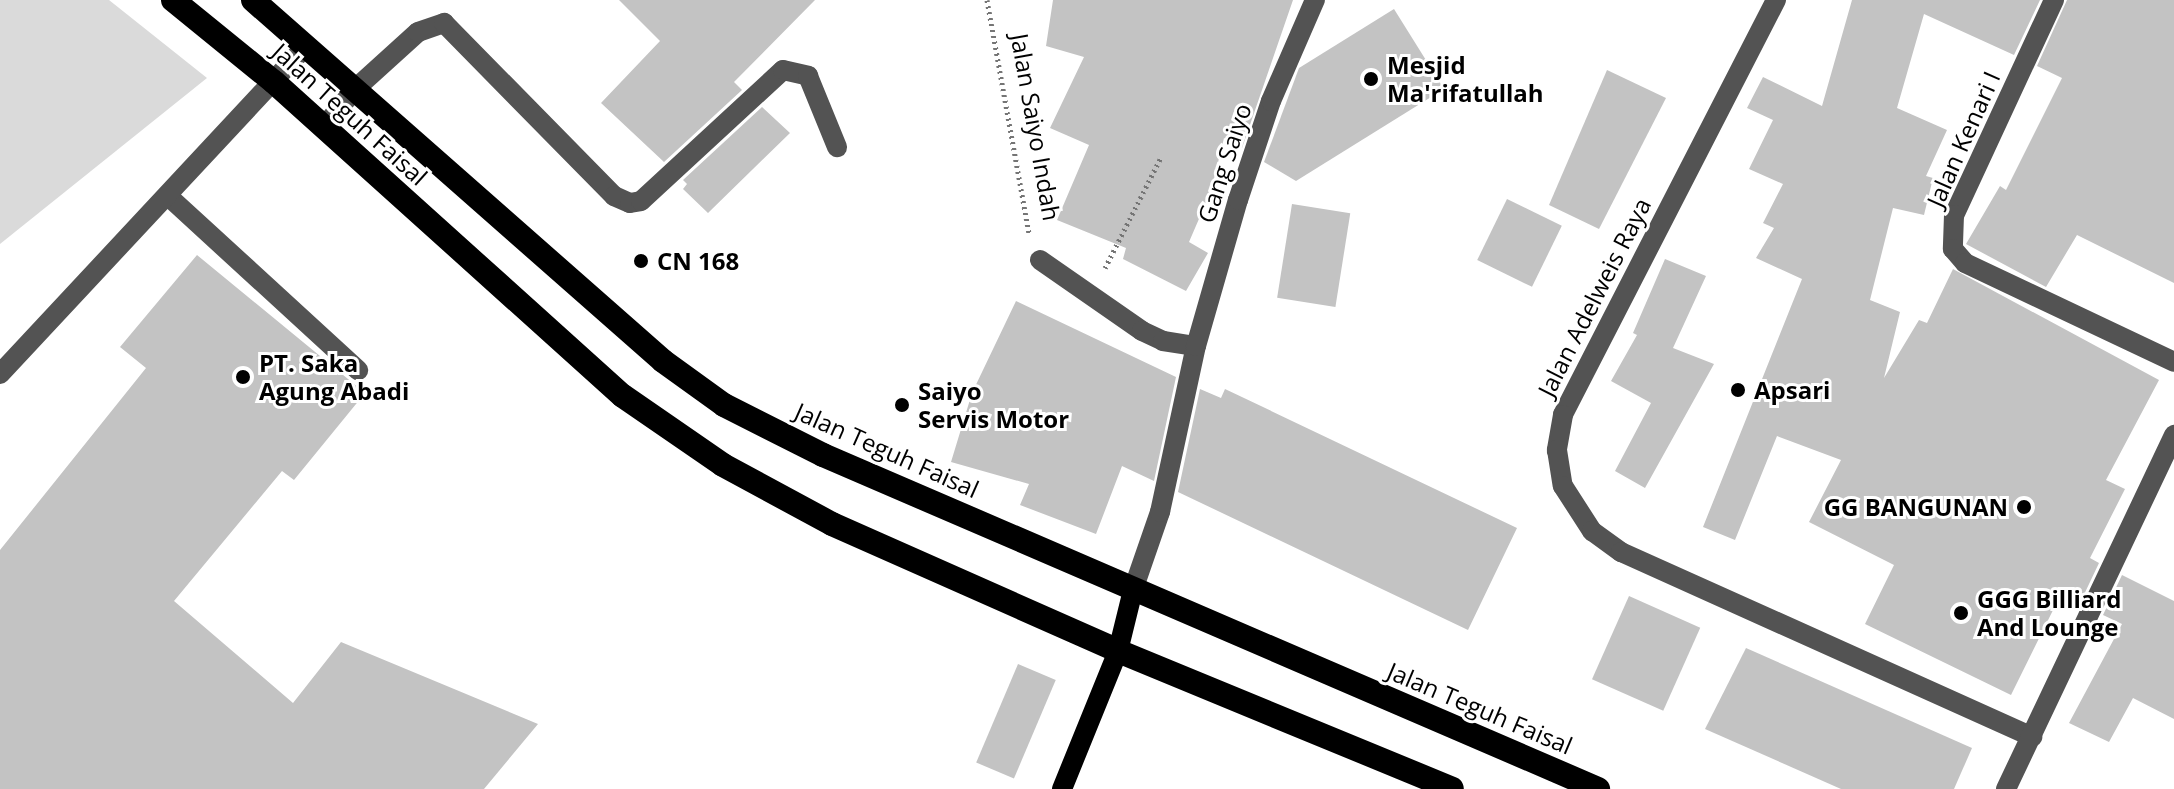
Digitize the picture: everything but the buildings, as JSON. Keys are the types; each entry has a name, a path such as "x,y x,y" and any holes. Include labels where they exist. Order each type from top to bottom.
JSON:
{"highway":[{"name":"Jalan Teguh Faisal","path":"173,0 274,82 623,396 723,465 832,524 1118,651 1452,789"},
{"name":"Jalan Teguh Faisal","path":"253,0 663,361 724,405 823,455 1598,789"}],"main road":[{"path":"1062,789 1118,651 1133,590"}],"street":[{"name":"Gang Saiyo","path":"1196,346 1271,101 1315,0"},
{"name":"Jalan Adelweis Raya","path":"1776,0 1563,415 1557,450 1563,486 1592,531 1621,552 2032,737"},
{"name":"Jalan Kenari I","path":"2054,0 1954,215 1953,249 1965,263 2174,362"},
{"path":"324,127 354,90 418,32 444,23 614,196 630,203 641,201 783,70 808,76 837,147"},
{"path":"0,374 305,47"},
{"path":"168,196 358,370"},
{"path":"1040,260 1154,338 1196,346 1160,512 1133,590"},
{"path":"2006,789 2174,435"}],"path":[{"name":"Jalan Saiyo Indah","path":"987,0 1028,231 1040,260"},
{"path":"1090,297 1161,157"}],"shaded area":[{"path":"0,0 109,0 207,78 0,244"}],"place":[{"name":"Mesjid Ma'rifatullah","path":"1371,79"},
{"name":"CN 168","path":"641,261"},
{"name":"PT. Saka Agung Abadi","path":"243,377"},
{"name":"Apsari","path":"1738,390"},
{"name":"Saiyo Servis Motor","path":"902,405"},
{"name":"GG BANGUNAN","path":"2024,507"},
{"name":"GGG Billiard And Lounge","path":"1961,613"}]}
